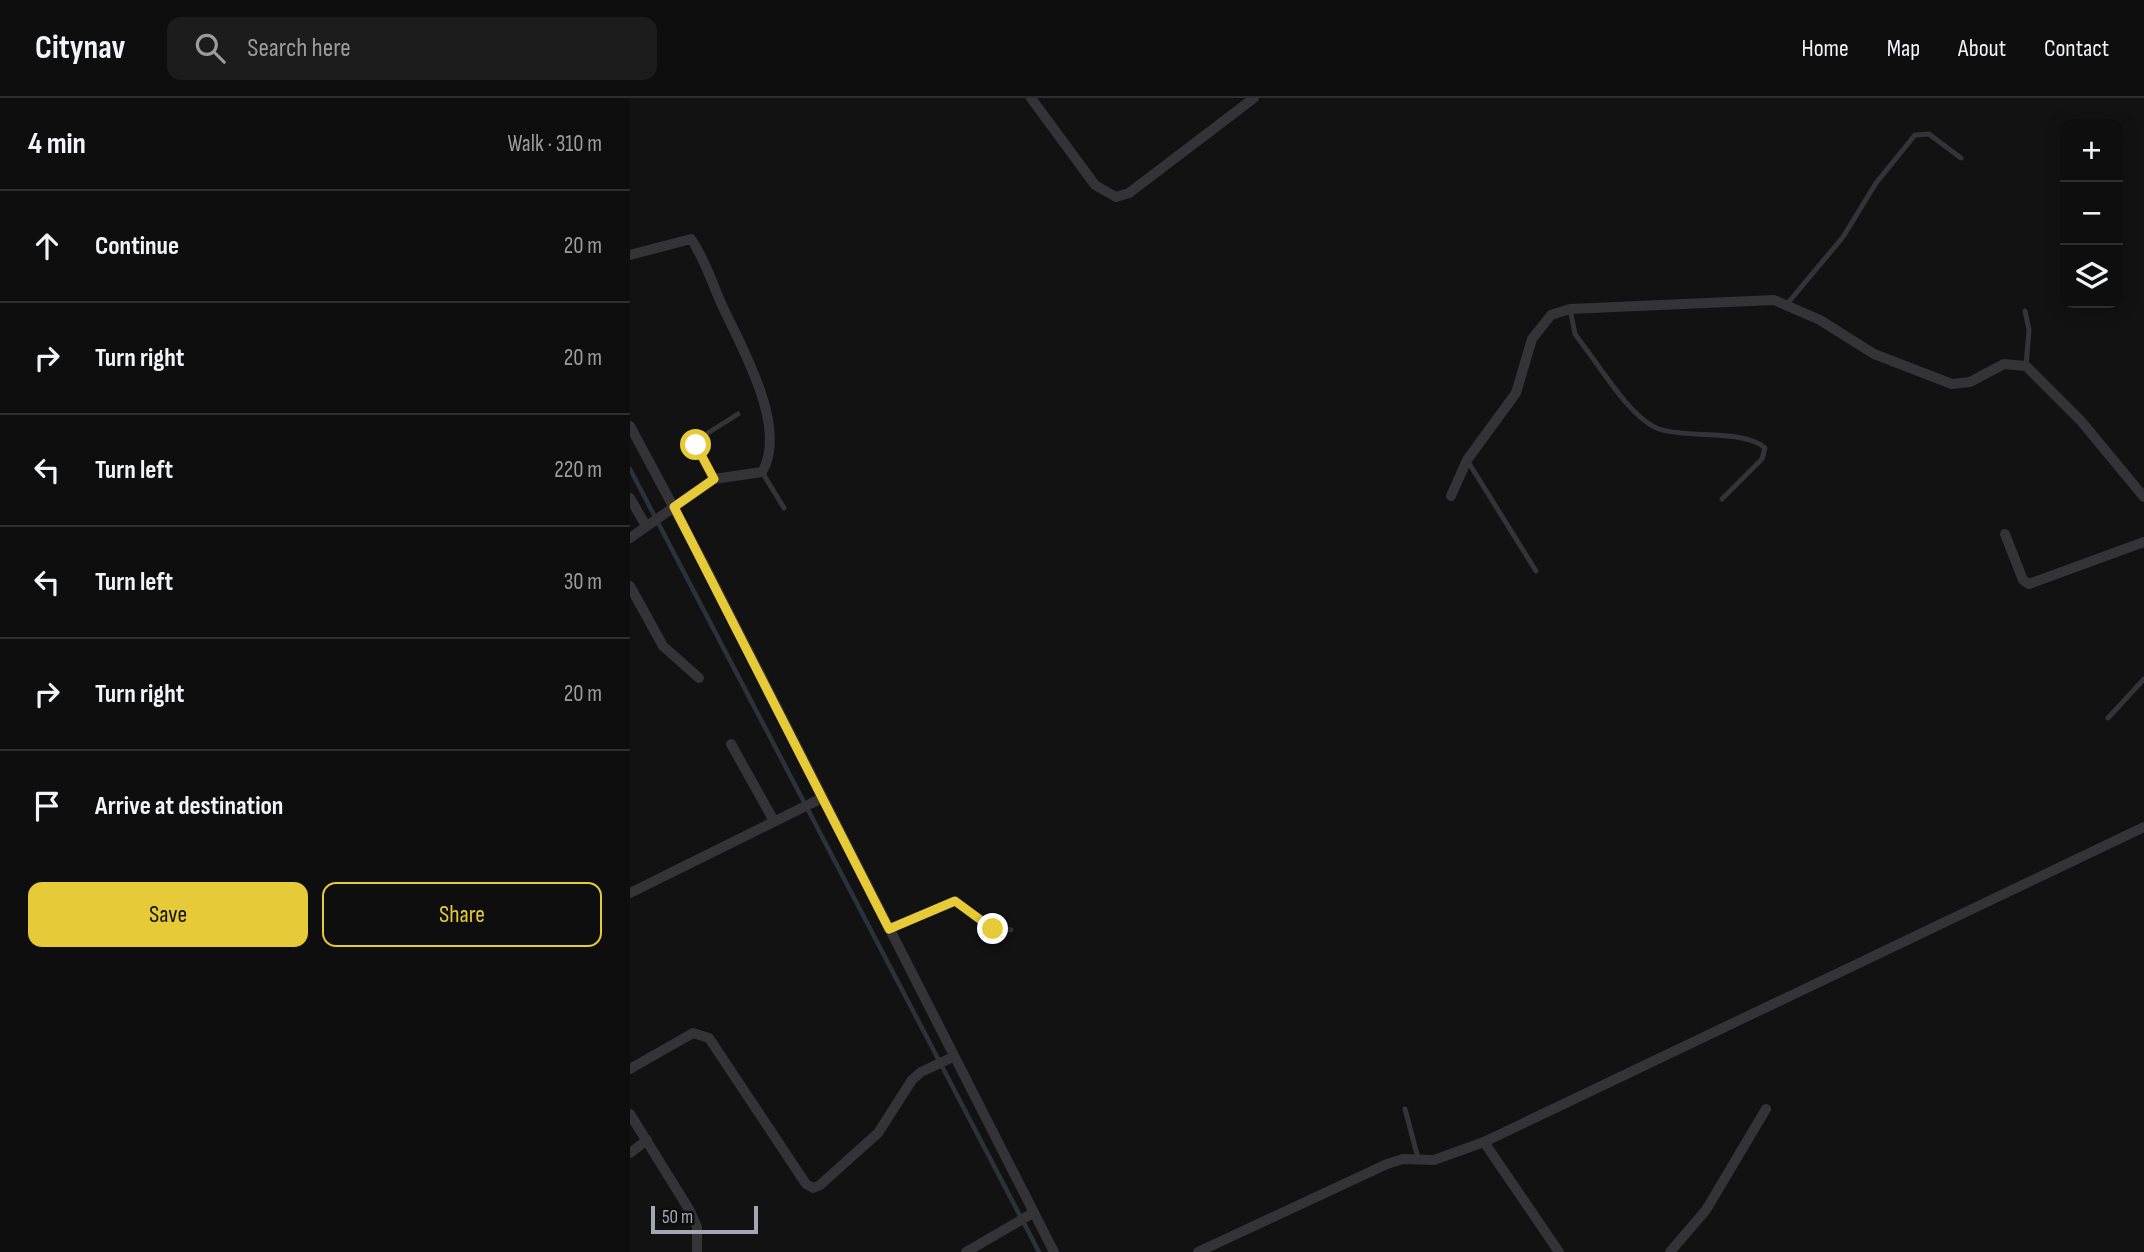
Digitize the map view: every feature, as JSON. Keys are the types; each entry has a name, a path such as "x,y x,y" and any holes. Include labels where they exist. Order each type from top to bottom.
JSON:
{"street":[{"path":"1031,98 1095,185 1116,197 1129,193 1254,98"},
{"path":"630,255 691,239 700,253 754,375 766,411 769,457 762,472 714,479 630,538"},
{"path":"1451,496 1467,460 1516,393 1532,339 1551,316 1570,309 1774,300 1787,303 1820,320 1874,354 1952,384 1970,382 2004,364 2026,366 2081,421 2144,497"},
{"path":"630,426 670,510 889,929 948,1059 1054,1252"},
{"path":"630,498 648,525"},
{"path":"2005,534 2023,580 2029,584 2144,542"},
{"path":"630,586 663,646 699,678"},
{"path":"731,744 774,821"},
{"path":"630,893 822,798"},
{"path":"1198,1252 1387,1164 1418,1158 1434,1160 1484,1142 2144,827"},
{"path":"630,1069 693,1033 709,1038 806,1184 813,1188 867,1144 912,1080 921,1072 948,1059"},
{"path":"1670,1252 1706,1210 1766,1109"},
{"path":"630,1114 697,1227 696,1252"},
{"path":"630,1153 647,1140"},
{"path":"1484,1142 1559,1252"},
{"path":"967,1252 1006,1226 1033,1213"}],"lane":[{"path":"1787,303 1843,237 1876,183 1915,135 1929,134 1961,158"},
{"path":"1570,309 1575,334 1637,415 1647,423 1672,432 1754,441 1765,448 1762,459 1722,499"},
{"path":"2025,311 2029,330 2026,366"},
{"path":"714,479 696,445 700,438 738,414"},
{"path":"1467,460 1536,571"},
{"path":"762,472 784,508"},
{"path":"2108,718 2144,679"},
{"path":"889,929 955,901 984,925 1011,930"},
{"path":"1405,1109 1418,1158"}],"waterway":[{"path":"630,469 1039,1252"}],"route":[{"path":"696,445 714,479 674,507 889,929 955,901 959,901 984,925 993,929"}]}
